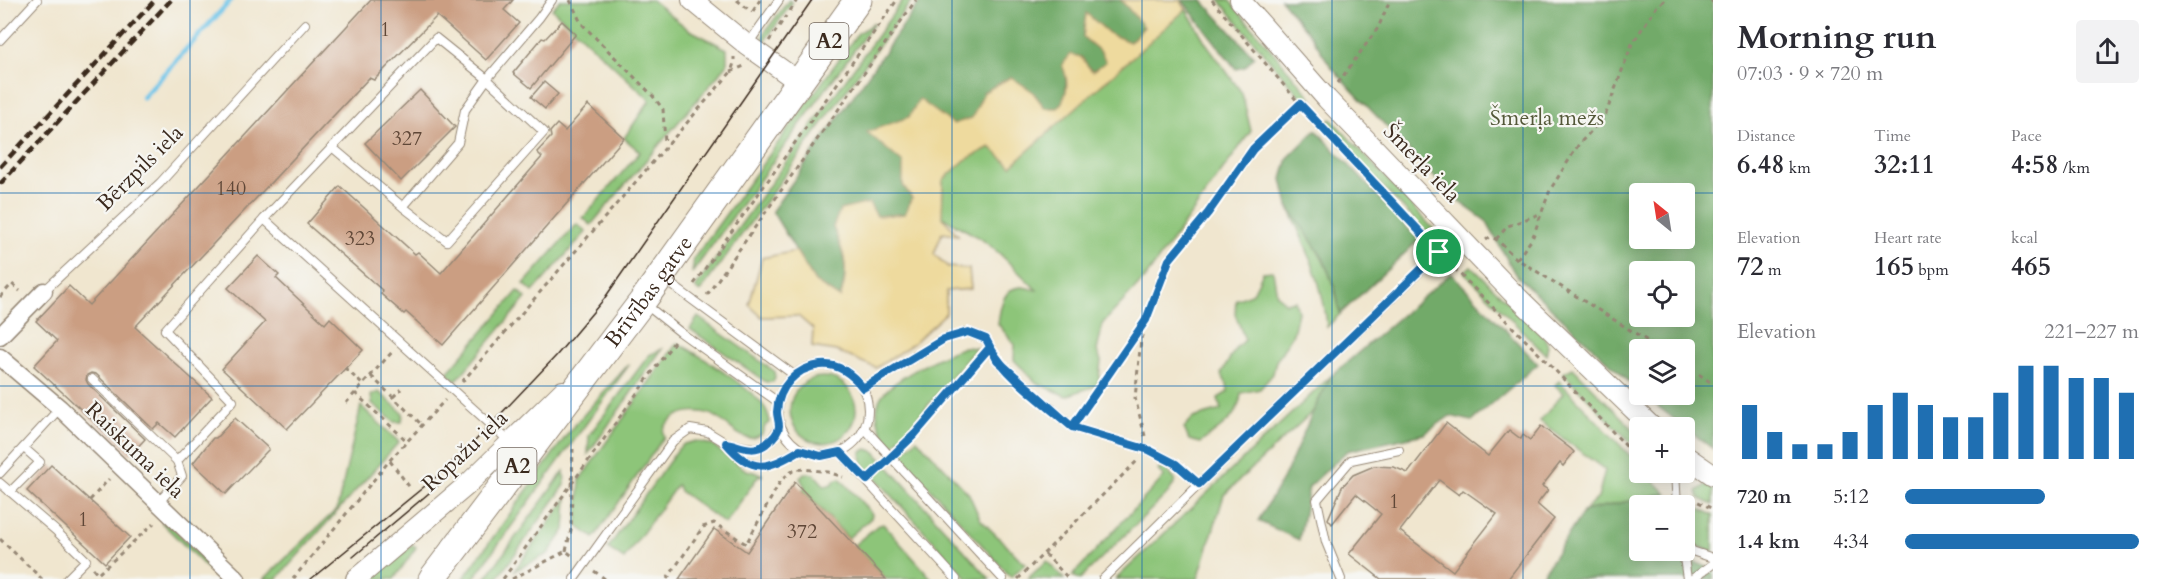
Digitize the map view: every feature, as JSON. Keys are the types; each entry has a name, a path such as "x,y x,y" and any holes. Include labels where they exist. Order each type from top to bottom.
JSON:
{"highway":[{"name":"Brīvības gatve","path":"432,579 642,302 858,0"}],"street":[{"path":"692,0 747,50 799,82"},
{"name":"Šmerļa iela","path":"1240,0 1327,99 1512,292 1642,417"},
{"name":"Bērzpils iela","path":"0,336 44,291"},
{"name":"Ropažu iela","path":"356,579 467,485 602,354"},
{"name":"Raiskuma iela","path":"0,357 60,408 237,579"},
{"path":"1695,463 1713,475"}],"lane":[{"path":"0,40 37,0"},
{"path":"403,207 458,143 465,110 487,79 540,18 552,0"},
{"path":"747,50 779,0"},
{"name":"Bērzpils iela","path":"44,291 160,183 305,24"},
{"path":"177,461 233,401 165,330 264,219 332,147 436,38 487,79 544,132 447,241 332,147"},
{"path":"264,219 510,442"},
{"path":"1103,579 1458,235"},
{"path":"660,276 685,297 794,375"},
{"path":"642,302 778,402"},
{"path":"863,388 944,339 968,332 986,339 997,360 1072,427 1149,450 1176,464 1199,484"},
{"path":"824,364 840,368 853,376 863,388 869,408 865,429 855,443 840,452 821,456 800,450 786,439 779,427 778,402 784,387 794,375 808,367 824,364"},
{"path":"92,379 177,461 182,476 158,503"},
{"path":"0,473 60,408"},
{"path":"726,443 759,449 775,436 779,427"},
{"path":"574,579 668,448 681,434 690,429 708,432 726,443 742,459 759,466 776,464 800,450"},
{"path":"865,429 1003,579"},
{"path":"10,492 40,462 24,448"},
{"path":"1341,579 1326,542 1317,500 1351,460 1399,450"},
{"path":"840,452 956,579"},
{"path":"0,483 86,560 67,579"},
{"path":"1676,483 1676,493"},
{"path":"1695,552 1713,558"},
{"path":"1685,561 1687,579"},
{"path":"1692,579 1713,564"}],"path":[{"path":"570,0 581,22 663,109 665,145"},
{"path":"737,0 752,12"},
{"path":"293,579 390,460 454,390 730,72 734,63 797,0"},
{"path":"692,286 897,0"},
{"path":"705,298 916,0"},
{"path":"1212,0 1300,104 1629,449"},
{"path":"1338,83 1378,28 1390,0"},
{"path":"1517,259 1532,239 1550,190 1579,144 1605,116 1632,44 1657,6 1665,0"},
{"path":"1018,579 1149,450 1135,398 1146,320 1169,260 1208,213 1253,149 1300,104"},
{"path":"1496,238 1508,226 1542,213"},
{"path":"1484,241 1490,237 1496,238 1517,259 1644,339"},
{"path":"1072,427 1146,320"},
{"path":"346,403 401,342"},
{"path":"503,579 671,345"},
{"path":"892,458 990,347"},
{"path":"345,368 363,385"},
{"path":"1695,372 1713,384"},
{"path":"371,376 422,425"},
{"path":"393,397 401,389"},
{"path":"355,393 407,441"},
{"path":"512,579 566,551 571,530 573,449"},
{"path":"390,460 411,489"},
{"path":"667,579 703,527 714,523 746,544 781,480 794,470 804,468 836,473 858,488 867,480"},
{"path":"90,500 109,479"},
{"path":"1676,493 1713,509"},
{"path":"86,560 98,574 155,521"},
{"path":"0,540 42,579"},
{"path":"566,551 605,579"},
{"path":"1045,554 1069,579"}],"green space":[{"path":"560,0 652,0 688,29 727,49 727,65 591,225 583,218 640,152 624,138 650,100 552,9"},
{"path":"789,0 792,3 764,42 765,32"},
{"path":"903,0 912,0 700,292 695,288"},
{"path":"921,0 1121,0 1144,26 1130,43 1110,34 1086,14 1083,37 1101,52 1107,62 1092,71 1081,57 1066,74 1066,97 1058,108 1045,108 1032,91 984,92 973,118 954,124 909,117 868,132 903,163 903,185 912,198 905,214 877,216 833,227 845,270 840,298 815,282 772,211"},
{"path":"1182,0 1202,0 1254,57 1245,67 1236,69"},
{"path":"1219,0 1229,0 1311,97 1313,103 1309,107"},
{"name":"Šmerļa mežs","path":"1281,0 1713,0 1713,449 1695,435 1695,417 1672,417 1656,405 1695,405 1695,339 1629,339 1629,382 1515,274 1486,221 1455,199 1330,65 1312,37"},
{"path":"1186,9 1206,43 1242,93 1251,131 1145,278 1103,323 1097,351 1101,361 1098,385 1066,396 1037,383 1014,360 1015,345 998,324 1001,306 1006,295 1015,288 1024,287 1037,290 980,238 942,217 943,180 965,160 990,147 1011,166"},
{"path":"874,23 692,273 694,258 858,33"},
{"path":"1331,119 1440,236 1436,242 1324,126"},
{"path":"1316,130 1419,240 1340,314 1336,291 1323,258 1288,206 1282,179 1288,158"},
{"path":"1288,206 1321,257 1333,283 1340,314 1327,327 1318,280"},
{"path":"577,224 586,232 533,292 524,284"},
{"path":"1471,266 1544,337 1548,345 1546,355 1464,272"},
{"path":"1273,271 1277,295 1286,303 1295,301 1298,312 1293,334 1276,361 1273,374 1260,389 1241,393 1237,409 1221,428 1200,443 1189,440 1184,428 1193,418 1221,410 1218,398 1228,392 1227,384 1221,374 1236,348 1245,340 1235,314 1236,300 1253,293 1263,272"},
{"path":"1451,273 1538,364 1472,421 1450,416 1424,434 1347,451 1309,487 1299,540 1258,521 1287,471 1331,376"},
{"path":"518,291 526,298 456,381 447,373"},
{"path":"698,317 774,371 773,382 766,382 690,329"},
{"path":"677,343 738,382 759,400 768,413 770,422 765,426 762,434 751,438 741,435 718,418 706,413 687,412 675,417 665,426 664,437 594,538 577,526 580,479"},
{"path":"964,347 976,348 893,447 882,432 877,414 879,401 884,393 917,369"},
{"path":"662,349 588,454 589,435 649,355"},
{"path":"628,365 473,579 463,579 571,429"},
{"path":"1573,368 1629,425 1629,441 1563,373"},
{"path":"1331,376 1313,411 1224,495 1198,579 1116,579"},
{"path":"817,377 829,377 841,382 851,392 856,410 854,423 841,438 829,443 817,443 805,438 795,428 790,416 790,404 795,392 805,382"},
{"path":"1559,381 1629,454 1629,483 1656,483 1666,493 1629,495 1629,501 1584,511 1598,498 1605,470 1540,421 1563,393 1555,385"},
{"path":"379,392 403,413 402,422 394,422 372,403 371,395"},
{"path":"361,406 399,442 277,579 264,579 337,509"},
{"path":"917,439 969,494 980,519 1025,564 1011,577 900,455"},
{"path":"696,441 712,445 746,470 762,474 762,476 759,475 725,524 680,491 677,485 624,559 608,548 678,449 684,444"},
{"path":"867,449 875,452 990,579 968,579 862,463 861,452"},
{"path":"1164,467 1176,481 1168,493 1080,579 1072,576 1164,477 1158,470"},
{"path":"564,471 565,485 497,579 485,579"},
{"path":"804,473 814,474 825,486 833,484 834,480 840,478 872,514 871,518 848,538 803,490 805,487 800,478"},
{"path":"1706,485 1713,489 1713,505 1699,498 1697,491"},
{"path":"567,498 565,530 548,554 514,571"},
{"path":"1629,501 1629,561 1692,561 1713,568 1713,579 1539,579 1584,511"},
{"path":"1695,506 1713,515 1713,551 1696,546"},
{"path":"168,522 223,579 218,579 162,523"},
{"path":"883,524 932,579 886,579 854,545 877,526"},
{"path":"413,545 415,549 394,579 369,579"},
{"path":"1047,561 1064,579 1027,579"}],"sand":[{"path":"1121,0 1180,0 1186,9 1011,166 990,147 965,160 943,180 942,217 958,235 942,233 934,254 948,267 969,269 971,289 946,291 946,313 914,343 876,368 836,351 812,347 813,329 798,316 762,317 749,305 762,258 796,251 815,282 840,298 845,279 845,262 833,227 840,210 869,203 877,216 905,214 912,198 903,185 903,163 867,132 909,117 919,99 953,124 972,118 984,92 1011,77 1032,91 1045,108 1058,108 1064,98 1066,87 1066,76 1062,65 1071,54 1081,57 1092,71 1106,62 1101,52 1083,37 1086,13 1110,34 1130,42 1144,27"}],"building":[{"path":"371,0 513,0 504,10 519,23 486,60 437,16 374,80 369,78 135,327 212,397 175,437 159,423 153,429 96,374 87,375 88,384 145,439 130,455 34,366 57,341 36,321 69,286 89,305"},
{"path":"562,21 576,34 531,88 513,73 542,38 545,39"},
{"path":"544,82 558,94 545,109 531,97"},
{"path":"420,90 455,127 401,181 365,143"},
{"path":"588,105 624,138 443,345 406,312 404,314 381,294 383,291 307,224 340,186 415,254 418,252 441,273 542,157 537,152 551,137 550,132 557,124 565,131"},
{"path":"258,256 279,275 276,278 325,324 330,318 363,350 287,429 222,369 265,322 228,288"},
{"path":"235,418 269,449 226,494 193,463 213,438 216,438"},
{"path":"1446,423 1488,456 1509,430 1521,439 1523,435 1530,440 1541,426 1574,452 1563,466 1560,463 1542,486 1548,490 1537,504 1554,519 1508,579 1381,579 1349,554 1381,514 1356,494 1332,524 1328,519 1342,487 1353,475 1374,466 1394,467 1408,473","holes":["1439,480 1459,495 1463,490 1497,514 1453,571 1400,531"]},
{"path":"51,465 130,537 105,563 27,491"},
{"path":"795,482 886,579 679,579 714,529 747,552"}],"waterway":[{"path":"143,97 231,0"}],"tram line":[{"path":"311,579 436,477 475,441 556,356 604,299 812,0"},
{"path":"353,557 454,472"}],"railway":[{"path":"0,167 155,0"},
{"path":"0,184 171,0"}],"route":[{"path":"1439,252 1199,484 1176,464 1149,450 1072,427 997,360 986,339 968,332 944,339 863,388 853,376 840,368 824,364 808,367 794,375 784,387 778,402 779,427 775,436 768,443 759,449 726,443 748,464 759,466 776,464 800,450 821,456 840,452 867,480 915,434 990,347 997,360 1034,394 1072,427 1146,320 1169,260 1208,213 1253,149 1300,104 1439,252"}]}
